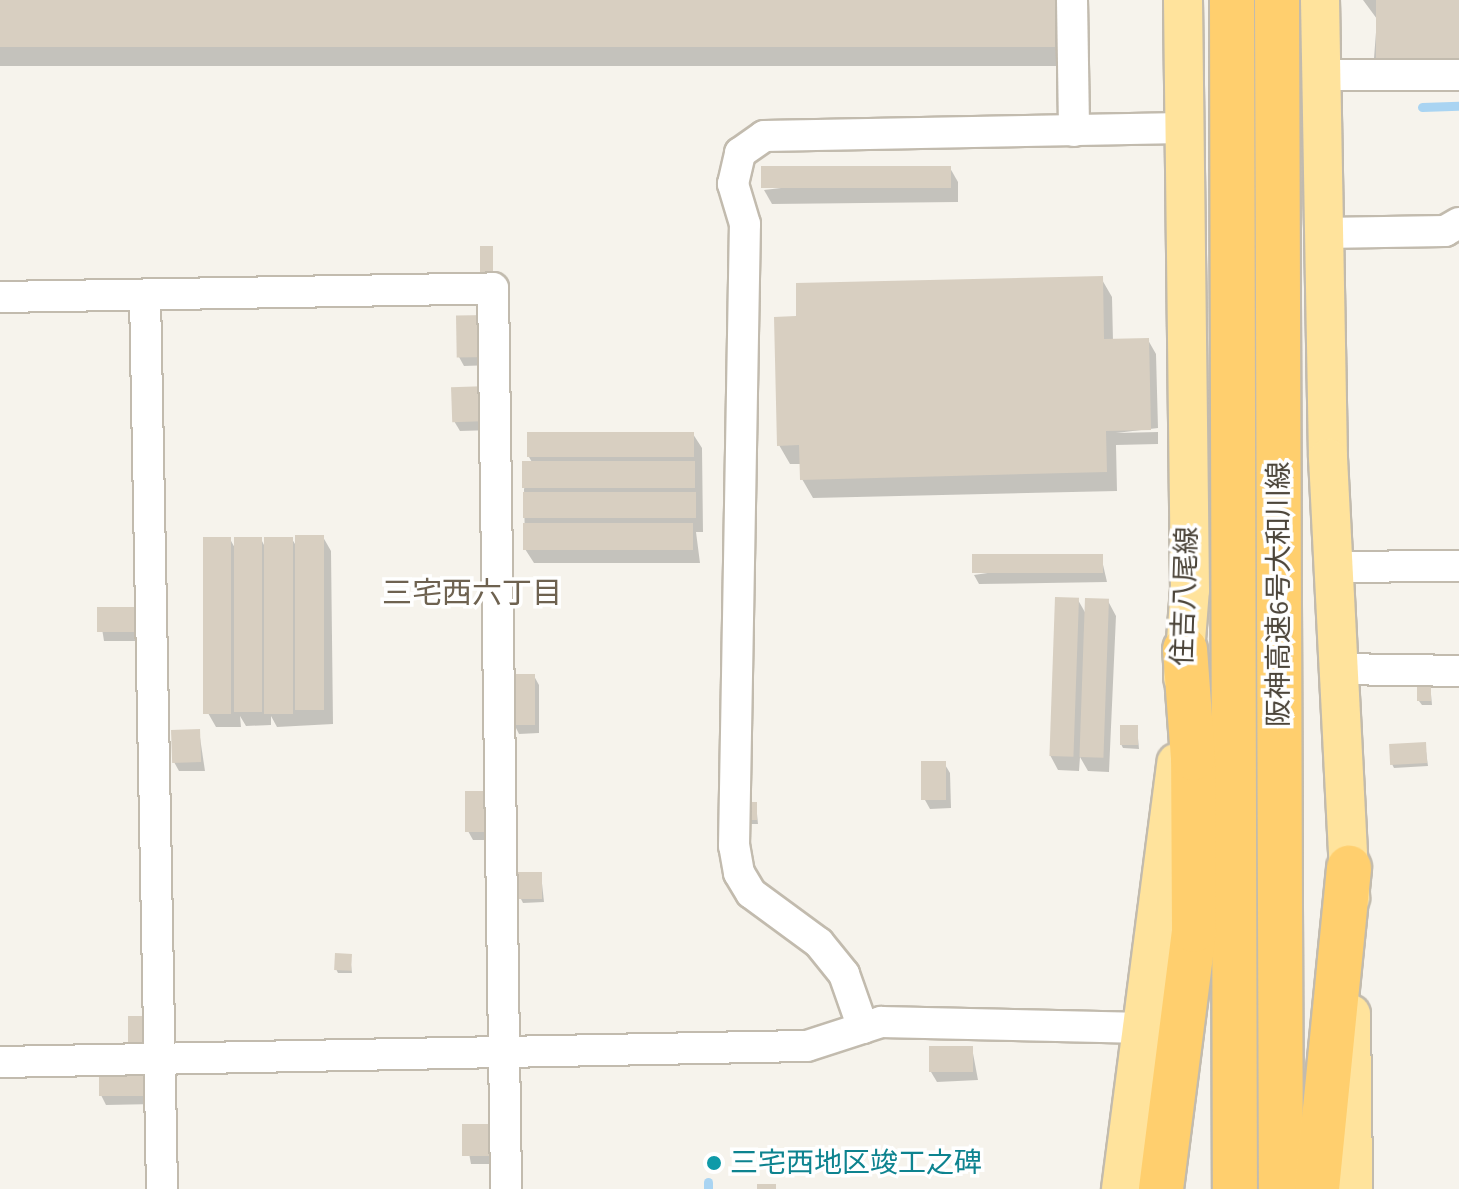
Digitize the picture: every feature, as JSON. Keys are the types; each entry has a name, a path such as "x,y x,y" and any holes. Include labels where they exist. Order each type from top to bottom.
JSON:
{"highway":[{"name":"阪神高速6号大和川線","path":"1232,0 1235,1189"},
{"name":"阪神高速6号大和川線","path":"1277,0 1281,1189"},
{"path":"1161,1189 1194,930 1193,758 1185,649"},
{"path":"1317,1189 1349,868"}],"main road":[{"name":"住吉八尾線","path":"1121,1189 1173,802 1190,590 1182,128 1183,0"},
{"path":"1320,0 1332,567 1349,868 1353,1189"}],"street":[{"path":"1072,0 1074,131"},
{"path":"1321,75 1459,75"},
{"path":"863,1028 844,974 819,943 751,893 739,873 734,846 745,224 733,184 740,153 764,136 1182,128"},
{"path":"1323,233 1445,231 1459,223"},
{"path":"0,297 493,288 506,1189"},
{"path":"145,295 162,1189"},
{"path":"1332,567 1459,566"},
{"path":"1337,669 1459,671"},
{"path":"0,1062 807,1046 881,1022 1145,1028"}],"building":[{"path":"0,0 1055,0 1055,47 0,47"},
{"path":"1376,0 1459,0 1459,59 1376,59"},
{"path":"761,166 951,166 951,188 761,188"},
{"path":"480,246 493,246 493,273 480,273"},
{"path":"1103,276 1104,339 1149,338 1151,430 1106,431 1107,472 800,480 799,445 777,446 774,317 796,316 796,283"},
{"path":"489,315 490,357 457,358 456,316"},
{"path":"489,386 490,421 452,422 451,387"},
{"path":"527,432 694,432 694,457 527,457"},
{"path":"522,461 695,461 695,488 522,488"},
{"path":"523,492 696,492 696,518 523,518"},
{"path":"523,523 693,523 693,550 523,550"},
{"path":"295,535 324,535 324,710 295,710"},
{"path":"203,537 231,537 231,714 203,714"},
{"path":"234,537 262,537 262,712 234,712"},
{"path":"264,537 293,537 293,714 264,714"},
{"path":"972,554 1103,554 1103,573 972,573"},
{"path":"1055,597 1079,598 1073,757 1049,756"},
{"path":"1085,598 1109,599 1103,758 1079,757"},
{"path":"97,607 149,607 149,632 97,632"},
{"path":"511,674 535,674 535,725 511,725"},
{"path":"1417,681 1431,681 1431,701 1417,701"},
{"path":"1120,725 1138,725 1138,745 1120,745"},
{"path":"200,729 201,762 172,763 171,730"},
{"path":"1426,742 1427,763 1390,765 1389,744"},
{"path":"921,761 946,761 946,800 921,800"},
{"path":"465,791 494,791 494,832 465,832"},
{"path":"747,802 757,802 757,820 747,820"},
{"path":"518,872 542,872 542,899 518,899"},
{"path":"335,953 352,954 351,971 334,970"},
{"path":"128,1016 152,1016 152,1045 128,1045"},
{"path":"929,1046 973,1046 973,1072 929,1072"},
{"path":"99,1068 151,1068 151,1096 99,1096"},
{"path":"462,1124 502,1124 502,1156 462,1156"},
{"path":"757,1184 776,1184 776,1189 757,1189"}],"waterway":[{"path":"1422,107 1459,106"},
{"path":"708,1182 708,1189"}],"place":[{"name":"三宅西地区竣工之碑","path":"714,1163"}],"district":[{"name":"三宅西六丁目","path":"472,594"}]}
